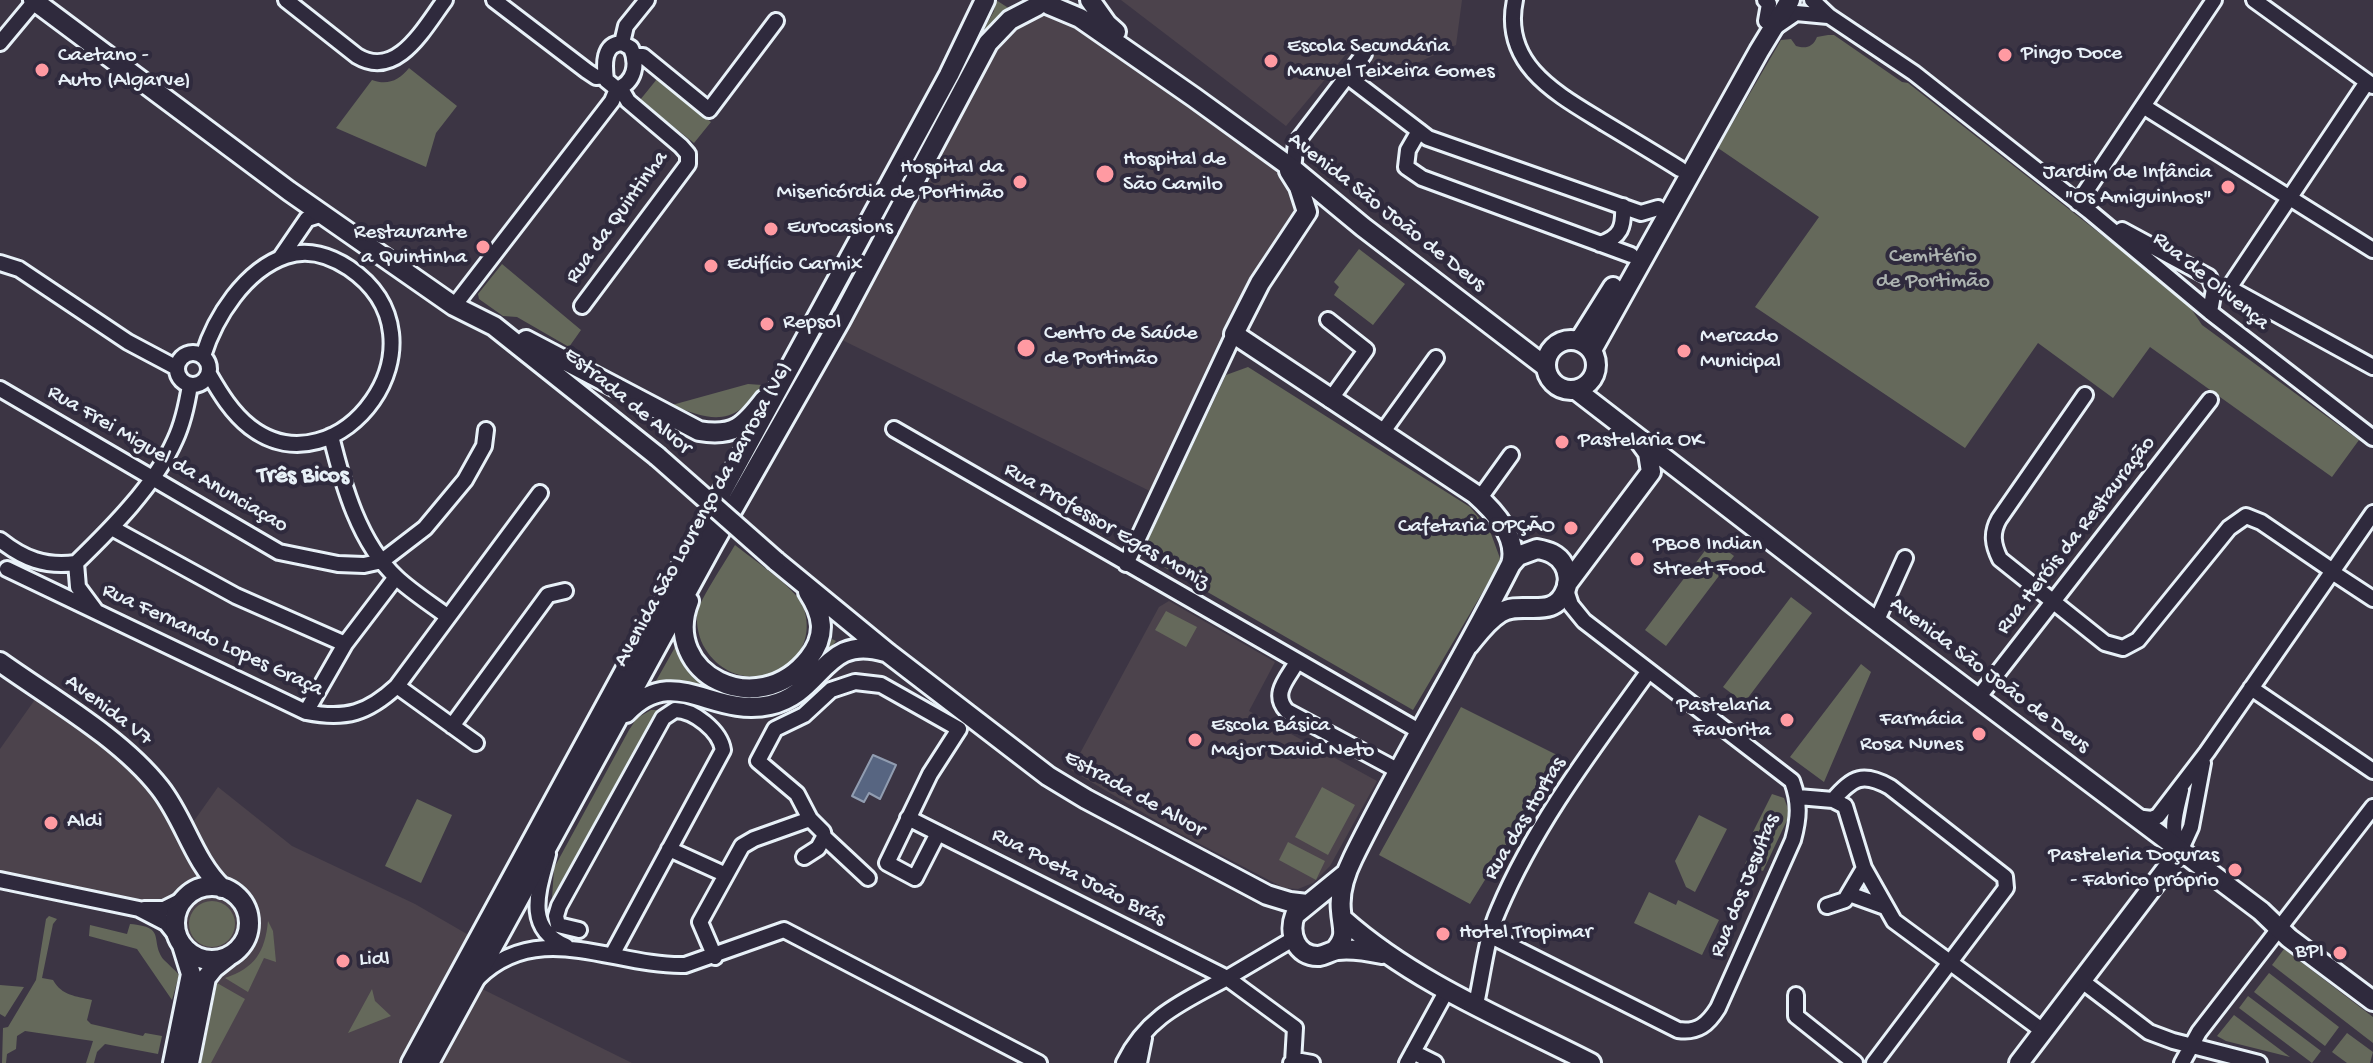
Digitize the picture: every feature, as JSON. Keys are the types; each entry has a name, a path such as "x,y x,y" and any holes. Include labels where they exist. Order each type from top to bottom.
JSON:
{"street":[{"path":"286,0 357,56 367,62 384,64 406,51 445,0"},
{"path":"494,0 587,71 596,77 605,76"},
{"path":"622,43 626,26 647,0"},
{"name":"Avenida São Lourenço da Barrosa (V6)","path":"411,1063 949,75 985,0"},
{"path":"1013,0 1026,6 1049,4 1090,24 1195,98"},
{"path":"1090,0 1107,24 1195,98"},
{"path":"1515,0 1512,14 1516,40 1527,63 1550,90 1680,169"},
{"path":"1765,0 1769,4 1768,26"},
{"path":"1585,346 1768,26 1778,0"},
{"path":"1585,346 1631,255 1680,169 1768,26 1789,0 1829,16"},
{"path":"1812,0 1829,16"},
{"path":"2078,203 2214,0"},
{"path":"2193,298 2217,285 2290,198 2370,84 2254,0"},
{"path":"0,43 34,1"},
{"name":"Estrada de Alvor","path":"34,1 312,212 454,306 494,326 657,456 776,561 888,653 1048,776 1267,895"},
{"name":"Avenida São Lourenço da Barrosa (V6)","path":"429,1063 713,544 840,321 988,43 1010,20 1049,4"},
{"path":"1768,26 1796,13 1829,16"},
{"name":"Rua de Olivença","path":"1829,16 1914,73 2093,214 2210,312 2373,438"},
{"path":"635,56 643,56 709,110 776,21"},
{"path":"454,306 619,89 632,77 635,56 631,48 622,43 614,44 608,50 604,68 610,85 619,89"},
{"path":"1303,219 1299,187 1288,166 1296,143 1364,54"},
{"path":"1347,76 1428,138 1641,213 1658,208"},
{"name":"Rua da Quintinha","path":"582,306 688,164 688,154 681,146 628,101 619,89"},
{"name":"Avenida São João de Deus","path":"1195,98 1288,166 1500,332 1531,346 1548,359"},
{"path":"2143,106 2373,250"},
{"path":"1419,131 1408,150 1406,167 1422,178 1631,255"},
{"path":"1126,564 1260,283 1313,205 1323,200 1338,207"},
{"path":"1600,244 1620,233 1623,206"},
{"path":"209,374 203,382 190,385 182,380 177,368 179,361 186,355 196,353 203,356 209,364 209,374 235,413 269,438 289,443 331,436 352,423 373,401 389,367 392,349 384,309 372,289 357,274 322,255 305,237 312,212"},
{"path":"280,258 312,212"},
{"path":"1303,219 1317,213 1336,215 1363,227"},
{"path":"2093,214 2217,285 2373,367"},
{"path":"203,356 212,332 235,296 262,270 280,258 303,252 322,255"},
{"path":"0,263 19,269 128,342 177,368"},
{"path":"2210,312 2217,285"},
{"path":"1328,320 1366,350 1330,400"},
{"path":"494,326 531,342 699,431 715,434 728,432 750,417 790,367"},
{"path":"1124,1063 1134,1042 1154,1020 1227,978 1292,935 1295,915 1344,875 1397,770 1469,645 1514,555 1501,522 1480,498 1234,334"},
{"path":"1562,341 1585,346 1597,366 1584,387 1568,390 1553,382 1548,359 1562,341"},
{"path":"1382,433 1436,358"},
{"path":"1592,378 1600,398 1648,453 1651,472"},
{"path":"0,540 14,551 39,562 58,565 76,563 112,528 175,442 190,385"},
{"name":"Rua Frei Miguel da Anunciaçao","path":"0,389 279,552 338,564 364,565 382,561"},
{"name":"Avenida São João de Deus","path":"1576,390 2261,911 2373,1001"},
{"path":"2085,395 1994,527 1993,539 2000,559 2105,643 2123,648 2138,640 2229,528 2246,516 2261,522 2373,599"},
{"name":"Rua Heróis da Restauração","path":"1978,698 2210,400"},
{"name":"Rua Professor Egas Moniz","path":"894,429 1419,731"},
{"path":"382,561 425,528 442,510 465,480 484,446 486,430"},
{"path":"331,436 348,495 363,530 382,561 396,577 447,616"},
{"path":"1480,498 1511,455"},
{"path":"1584,621 1571,605 1567,587 1563,564 1548,551 1527,551 1510,566 1508,587 1512,596 1536,608 1561,598 1567,587 1651,472 1665,466 1683,472"},
{"name":"Rua Fernando Lopes Graça","path":"7,569 306,712 329,717 347,715 380,702 397,686 540,493"},
{"path":"2135,817 2152,819 2158,816 2207,752 2373,513"},
{"path":"112,528 236,596 345,644"},
{"path":"713,544 687,607 684,622 691,654 722,684 748,690 779,684 792,677 816,650 822,635 822,621 818,606 802,582"},
{"path":"1877,620 1905,558"},
{"path":"76,563 78,587 98,613"},
{"path":"306,712 345,644 396,577"},
{"path":"452,726 548,595 565,591"},
{"path":"1469,645 1501,612 1511,607 1567,613 1584,621"},
{"name":"Rua dos Jesuítas","path":"1491,936 1678,1030 1701,1028 1710,1022 1718,1008 1793,840 1799,816 1798,797 1792,781 1584,621"},
{"path":"611,731 628,710 655,693 669,689 731,706 769,706 800,692 842,651 860,646 888,653"},
{"name":"Avenida V7","path":"0,662 113,743 145,770 175,811 207,873 222,888"},
{"path":"1297,662 1279,693 1280,703 1287,711 1397,770"},
{"name":"Rua das Hortas","path":"1476,1004 1497,912 1539,835 1648,672"},
{"path":"868,878 824,837 810,819 802,799 758,761 775,729 804,715 831,690 855,682 881,685 959,729 930,774 887,863 915,878 938,833"},
{"path":"397,686 476,743"},
{"path":"2251,688 2373,771"},
{"path":"579,930 558,925 556,916 559,906 663,718 675,710 683,710 717,734 723,750 612,955"},
{"path":"2019,1063 2180,851 2191,827 2198,779 2207,752"},
{"path":"1833,800 1847,784 1860,778 1875,779 1890,787 2005,877 2006,888 1874,1063"},
{"path":"2180,851 2173,827 2182,785"},
{"path":"1798,797 1833,800 1845,806 1864,868 1894,921 2043,1031"},
{"path":"2182,1063 2199,1032 2373,807"},
{"name":"Avenida V7","path":"175,811 192,878 186,897"},
{"name":"Rua Poeta João Brás","path":"908,818 1227,978 1295,1028 1292,1063"},
{"path":"715,957 700,922 724,874 747,842 810,819"},
{"path":"804,857 818,848 824,837"},
{"path":"552,840 537,908 544,931 570,948"},
{"path":"669,849 724,874"},
{"path":"1827,906 1845,900 1864,868"},
{"path":"1335,950 1344,938 1344,875"},
{"path":"0,880 139,909 164,909 203,887 222,888 240,898 249,919 245,942 206,978 189,1063"},
{"path":"1849,894 1885,907"},
{"path":"1267,895 1290,902 1329,904 1385,954 1447,990 1591,1063"},
{"path":"1267,895 1297,946 1309,954 1320,956 1335,950 1385,954"},
{"path":"173,1063 191,974 179,941 175,917 186,897"},
{"path":"139,909 166,923 179,941 198,958 213,961 228,957"},
{"path":"472,984 489,968 518,952 544,947 570,948 668,966 685,965 715,957 784,930 1039,1063"},
{"path":"2082,981 2149,1032 2242,1061 2259,1063"},
{"path":"1435,1063 1410,1057 1447,990"},
{"path":"1796,995 1796,1016 1855,1063"},
{"path":"1139,1063 1141,1044 1154,1020"},
{"path":"1292,1063 1312,1063"}],"shaded area":[{"name":"Escola Secundária Manuel Teixeira Gomes","path":"1121,0 1462,0 1456,45 1391,75 1352,47 1286,126"},
{"name":"Hospital de São Camilo","path":"1049,5 1284,162 1307,212 1260,283 1158,495 832,335 988,43"},
{"name":"Escola Básica Major David Neto","path":"1169,601 1275,662 1249,711 1377,781 1330,866 1313,883 1298,889 1284,888 1164,825 1071,770 1159,607"},
{"path":"41,691 113,743 184,826 194,821 218,787 292,846 415,904 479,941 411,1063 189,1063 213,967 191,954 166,923 0,880 0,749"},
{"path":"472,984 632,1063 429,1063"}],"green space":[{"path":"996,0 1010,9 989,28 971,58 867,255 466,978 994,11"},
{"name":"Cemitério de Portimão","path":"1834,35 1902,82 1908,83 2186,301 2202,325 2359,440 2332,477 2150,347 2113,398 2038,343 1965,448 1755,307 1819,217 1718,148 1781,40 1791,39 1796,46 1806,47 1817,37"},
{"path":"409,68 457,106 436,133 426,167 336,128 372,80 393,81"},
{"path":"657,79 711,122 694,143 640,100"},
{"path":"1359,249 1405,284 1373,325 1334,295 1339,287 1334,282"},
{"path":"502,264 581,330 569,347 517,317 503,316 479,299 478,294"},
{"path":"1248,367 1470,507 1490,531 1501,561 1413,710 1150,559 1147,542 1226,375"},
{"path":"748,384 762,385 742,408 722,417 700,415 672,405"},
{"path":"1713,540 1734,556 1666,646 1645,630"},
{"path":"735,545 798,598 803,606 807,628 802,647 790,662 774,672 756,677 736,674 718,664 703,645 697,622 698,609"},
{"path":"1791,597 1812,613 1744,703 1723,687"},
{"path":"1166,611 1197,627 1186,647 1155,630"},
{"path":"832,639 836,641 812,673 784,694 753,702 674,680 656,681 678,642 717,688 808,670"},
{"path":"1861,664 1871,672 1824,782 1790,757"},
{"path":"1461,707 1561,757 1470,904 1379,855"},
{"path":"651,710 660,710 552,899 554,868 629,730 637,718"},
{"path":"1322,787 1355,805 1328,855 1295,837"},
{"path":"1772,794 1784,798 1790,814 1763,871 1745,864 1758,836 1753,832"},
{"path":"417,799 452,815 421,883 385,866"},
{"path":"1699,815 1727,829 1695,892 1686,887 1675,861"},
{"path":"1288,842 1325,861 1316,880 1279,860"},
{"path":"1649,892 1676,905 1678,900 1719,920 1702,955 1634,923"},
{"path":"212,901 228,908 235,924 228,940 212,947 196,940 189,924 196,908"},
{"path":"49,916 57,919 53,924 42,978 53,980 70,994 92,1000 87,1020 91,1024 143,1036 145,1033 162,1036 158,1054 105,1044 97,1052 94,1063 86,1063 93,1041 25,1031 17,1036 16,1049 7,1054 6,1063 2,1063 3,1028 8,1027 36,980"},
{"path":"268,921 273,931 276,962 264,958 248,992 225,978 244,969 257,957"},
{"path":"130,924 154,932 164,960 179,975 172,1000 137,949 89,936 90,925 127,934"},
{"path":"2284,949 2373,1017 2373,1043 2272,965"},
{"path":"2269,973 2339,1027 2325,1046 2254,992"},
{"path":"217,983 245,999 211,1063 201,1063"},
{"path":"0,985 24,987 5,1017 0,1014"},
{"path":"372,989 375,1001 391,1016 348,1033"},
{"path":"2248,996 2321,1051 2312,1063 2239,1008"},
{"path":"2234,1015 2290,1057 2217,1036"},
{"path":"2347,1033 2373,1052 2370,1063 2347,1063 2332,1052"}],"water":[{"path":"873,755 896,765 880,799 869,793 864,802 852,796"}],"place":[{"name":"Pingo Doce","path":"2005,55"},
{"name":"Escola Secundária Manuel Teixeira Gomes","path":"1271,61"},
{"name":"Caetano - Auto (Algarve)","path":"42,70"},
{"name":"Hospital de São Camilo","path":"1105,174"},
{"name":"Hospital da Misericórdia de Portimão","path":"1020,182"},
{"name":"Jardim de Infância \"Os Amiguinhos\"","path":"2228,187"},
{"name":"Eurocasions","path":"771,229"},
{"name":"Restaurante a Quintinha","path":"483,247"},
{"name":"Edifício Carmix","path":"711,266"},
{"name":"Repsol","path":"767,324"},
{"name":"Centro de Saúde de Portimão","path":"1026,348"},
{"name":"Mercado Municipal","path":"1684,351"},
{"name":"Pastelaria OK","path":"1562,442"},
{"name":"Cafetaria OPÇÃO","path":"1571,528"},
{"name":"PB08 Indian Street Food","path":"1637,559"},
{"name":"Pastelaria Favorita","path":"1787,720"},
{"name":"Farmácia Rosa Nunes","path":"1979,734"},
{"name":"Escola Básica Major David Neto","path":"1195,740"},
{"name":"Aldi","path":"51,823"},
{"name":"Pasteleria Doçuras - Fabrico próprio","path":"2235,870"},
{"name":"Hotel Tropimar","path":"1443,934"},
{"name":"BPI","path":"2340,953"},
{"name":"Lidl","path":"343,961"}],"district":[{"name":"Três Bicos","path":"303,477"}]}
